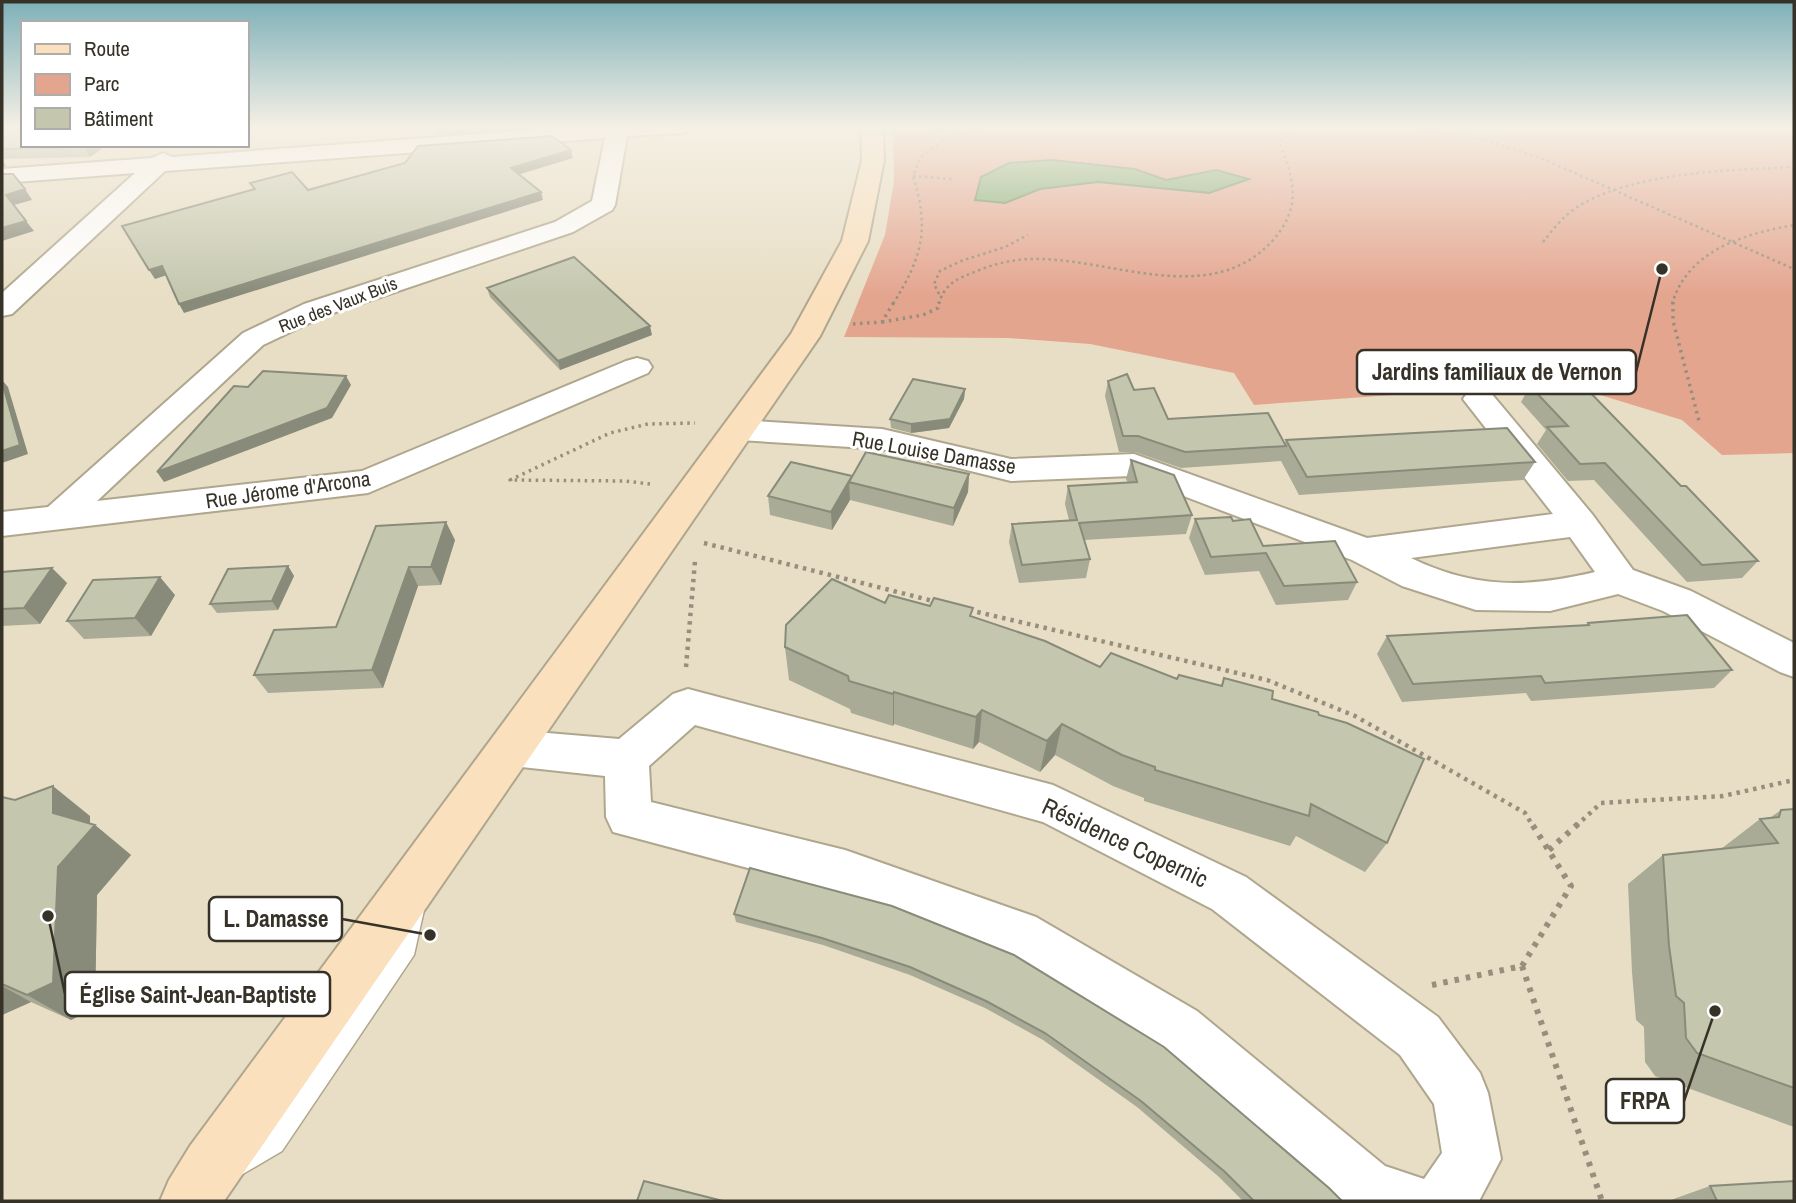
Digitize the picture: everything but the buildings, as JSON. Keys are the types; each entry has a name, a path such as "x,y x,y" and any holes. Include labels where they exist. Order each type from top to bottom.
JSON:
{"street":[{"path":"2,307 139,182"},
{"name":"Rue des Vaux Buis","path":"57,518 253,339 314,310 564,227 603,205 603,182"},
{"path":"194,1195 805,336 855,241 868,182"},
{"name":"Rue Jérome d'Arcona","path":"2,524 368,482 637,368"},
{"path":"1479,399 1579,523 1620,580 1677,601 1794,661"},
{"name":"Rue Louise Damasse","path":"739,430 882,439 1011,470 1134,465 1365,551 1415,576 1476,596 1550,597 1620,580"},
{"name":"Rue Louise Damasse","path":"1365,551 1579,523"},
{"path":"512,748 627,759 688,706"},
{"name":"Résidence Copernic","path":"688,706 1053,805 1229,892 1419,1036 1460,1093 1472,1159 1445,1201"},
{"path":"627,759 629,817 845,872 1018,934 1178,1030 1369,1191 1405,1201"}],"path":[{"path":"939,294 951,283 985,268 1013,260 1039,259 1138,274 1222,271 1247,263 1273,242 1295,199 1296,182"},
{"path":"1598,182 1794,269"},
{"path":"1543,242 1552,230 1581,204 1620,190 1655,182"},
{"path":"1699,421 1671,308 1676,286 1693,265 1734,242 1750,235 1794,225"},
{"path":"882,322 923,315 938,307 939,294 934,284 940,271 961,261 1005,247 1028,235"},
{"path":"694,489 625,481 510,480 610,433 648,424 694,425 703,414"},
{"path":"688,706 685,655 699,541 940,603"},
{"path":"967,610 1267,680 1343,711 1525,813 1571,886 1522,967 1370,998"},
{"path":"1549,850 1601,803 1723,796 1794,780"},
{"path":"1522,967 1602,1201"}],"green space":[{"path":"894,182 1794,182 1794,453 1722,455 1682,420 1561,383 1254,405 1234,373 1090,344 1008,338 844,337 885,235"}],"shaded area":[{"path":"980,182 1097,182 1040,189 1005,203 975,200"},
{"path":"1099,182 1240,182 1209,193"}],"place":[{"name":"Jardins familiaux de Vernon","path":"1662,269"},
{"name":"Église Saint-Jean-Baptiste","path":"48,916"},
{"name":"L. Damasse","path":"430,935"},
{"name":"FRPA","path":"1715,1011"}]}
